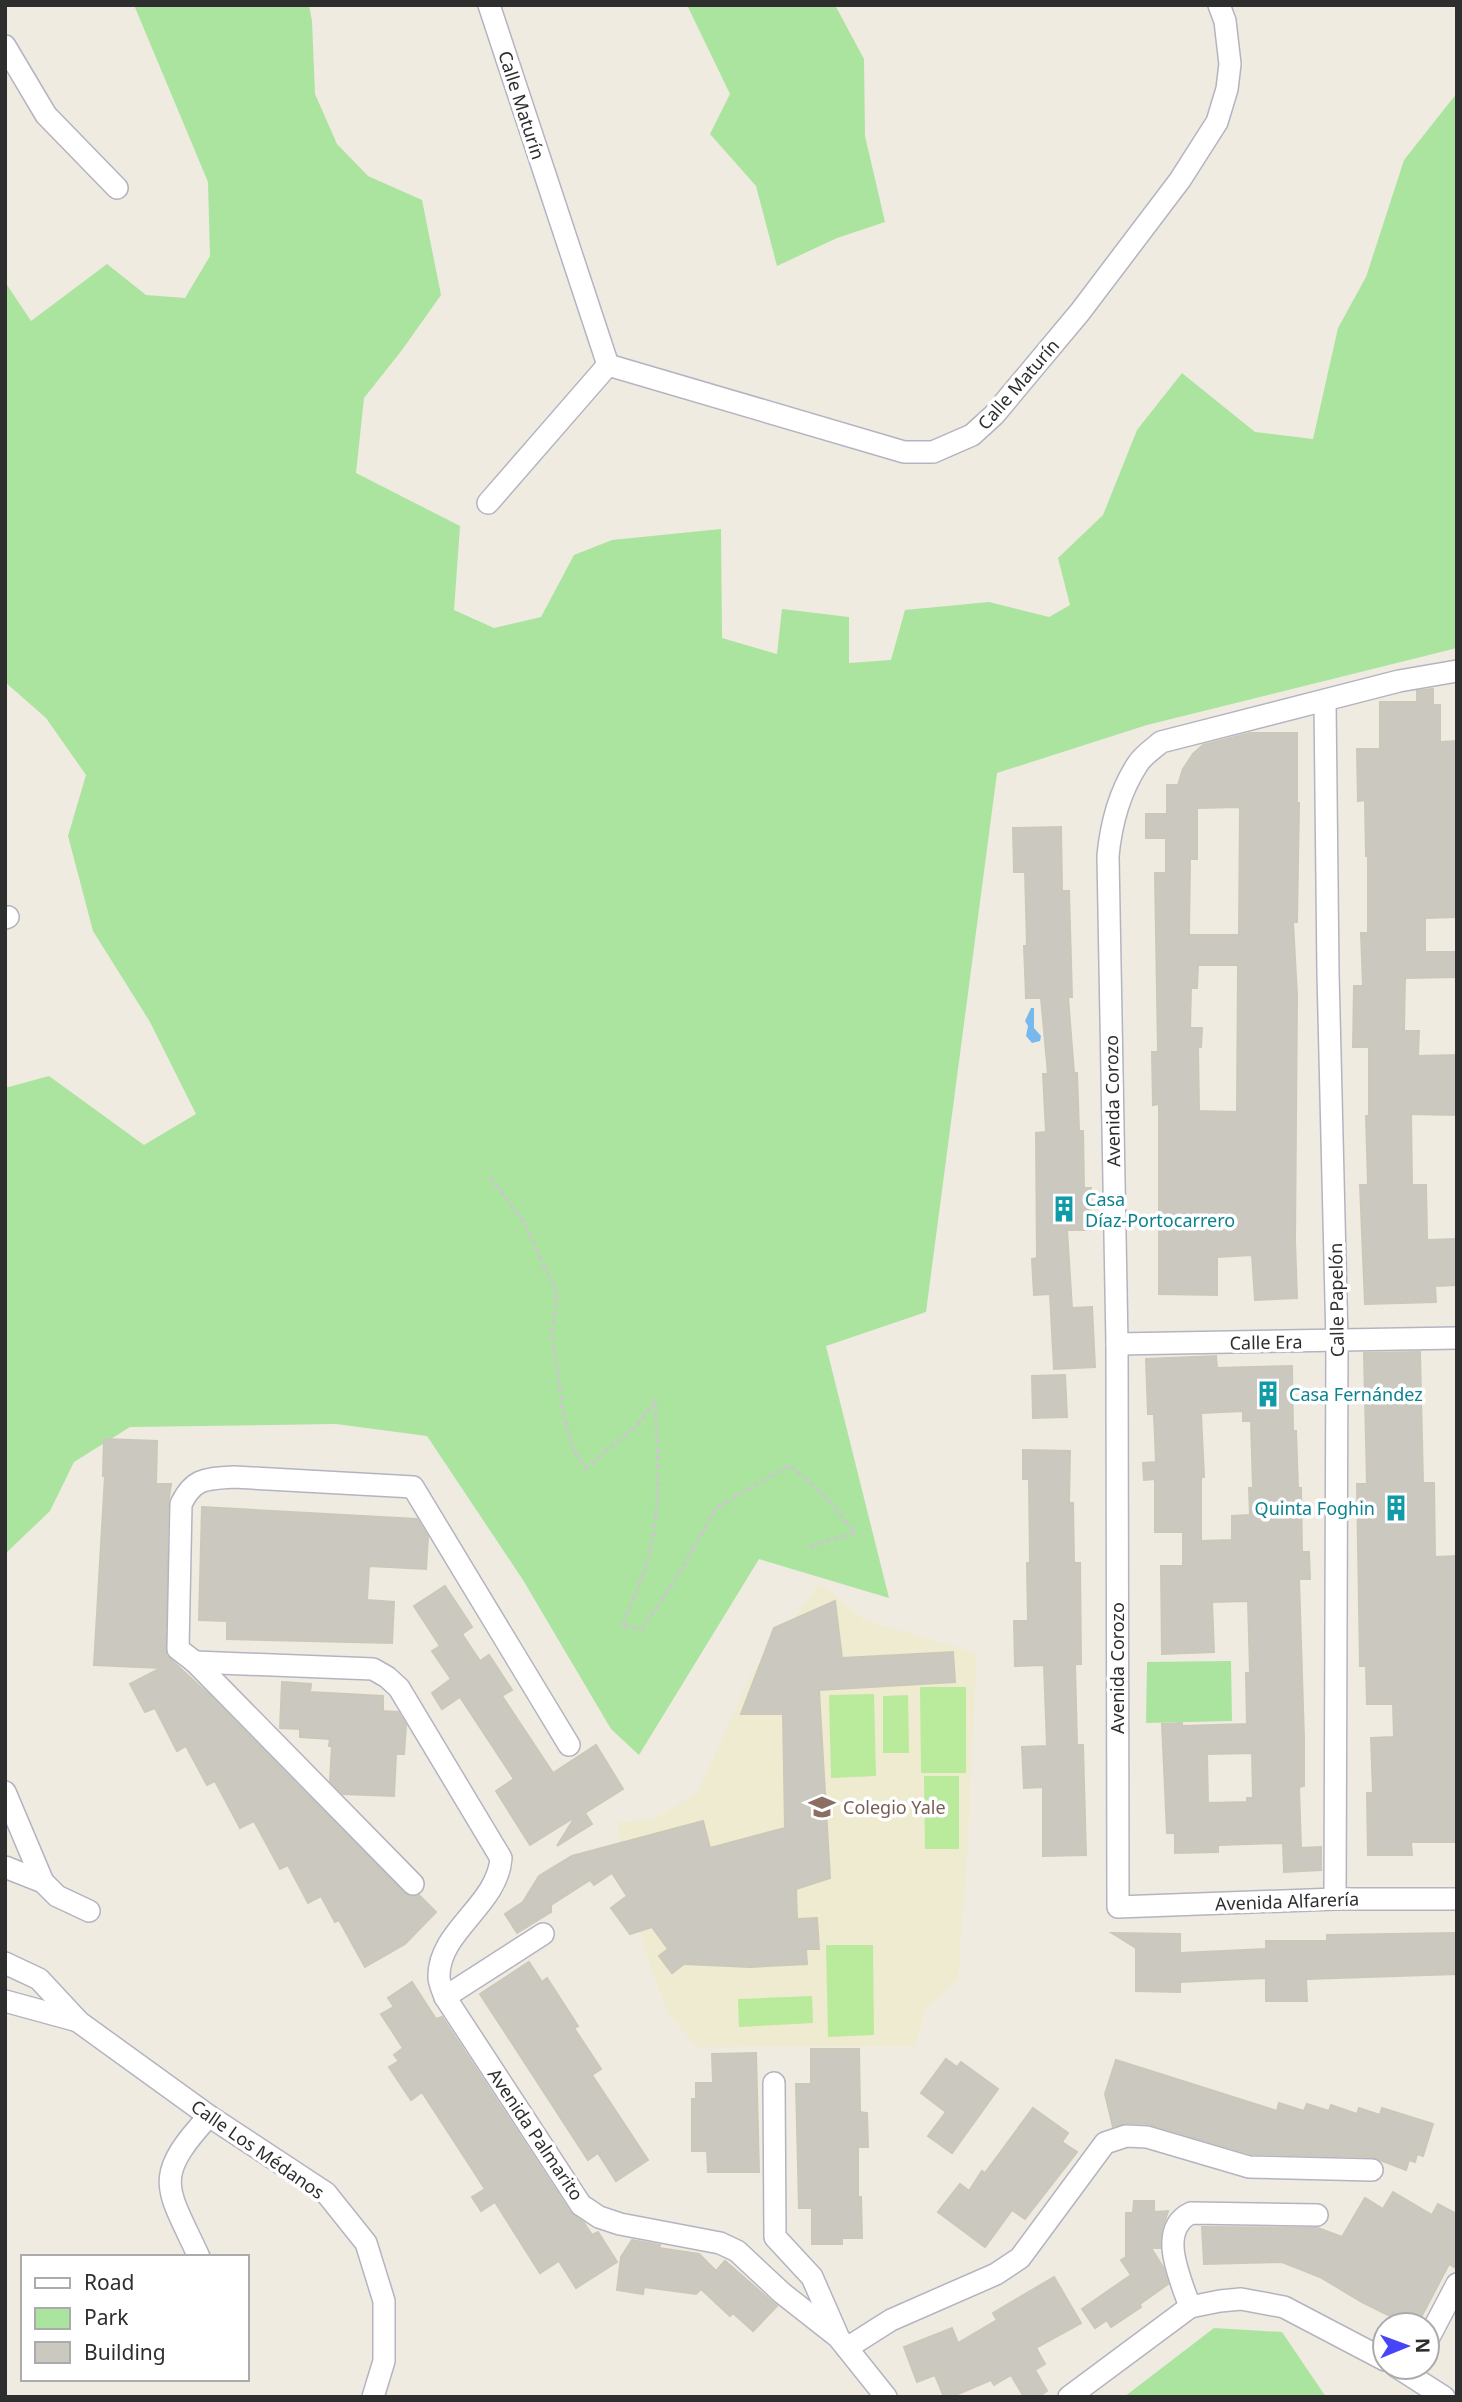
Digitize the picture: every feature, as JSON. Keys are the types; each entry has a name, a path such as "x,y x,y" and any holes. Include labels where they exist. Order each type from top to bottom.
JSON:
{"street":[{"name":"Calle Maturín","path":"489,5 608,365 904,452 933,452 972,435 994,415 1080,312 1180,180 1217,122 1227,89 1230,64 1225,21 1219,5"},
{"path":"5,46 46,115 117,188"},
{"path":"488,503 608,365"},
{"name":"Avenida Corozo","path":"1118,1907 1117,1344 1108,856 1111,824 1138,763 1161,742 1399,681 1457,671"},
{"name":"Calle Papelón","path":"1325,701 1337,1341 1335,1899"},
{"name":"Calle Era","path":"1117,1344 1457,1338"},
{"path":"413,1884 195,1662 178,1648 181,1504 188,1489 206,1479 234,1476 413,1486 569,1745"},
{"path":"195,1662 373,1669 387,1676 399,1688 501,1858 500,1872 493,1888 446,1950 439,1978 446,1997 543,1934"},
{"path":"5,1792 43,1882 57,1896 89,1911"},
{"path":"5,1867 43,1882"},
{"name":"Avenida Alfarería","path":"1118,1907 1335,1899 1457,1899"},
{"name":"Calle Los Médanos","path":"5,1963 38,1979 79,2022 209,2116 326,2193 366,2243 384,2301 384,2361 373,2397"},
{"name":"Avenida Palmarito","path":"446,1997 581,2204 599,2217 620,2224 720,2242 737,2251 782,2293 843,2343 886,2397"},
{"name":"Calle Los Médanos","path":"5,2001 79,2022"},
{"path":"774,2083 775,2237 812,2277 843,2343 996,2274 1020,2259 1105,2143 1126,2136 1147,2137 1249,2167 1372,2170"},
{"path":"198,2255 171,2194 168,2178 172,2165 193,2133 209,2116"},
{"path":"1191,2307 1174,2255 1174,2228 1181,2218 1191,2213 1317,2215"},
{"path":"1441,2315 1457,2284"},
{"path":"1069,2397 1191,2307 1220,2301 1241,2300 1284,2307 1371,2353"},
{"path":"1423,2381 1444,2397"}],"path":[{"path":"490,1177 524,1222 557,1293 552,1333 563,1413 574,1452 586,1468 636,1425 655,1401 659,1471 652,1544 622,1626 642,1629 677,1577 716,1508 790,1465 825,1496 855,1533 808,1547"}],"shaded area":[{"name":"Colegio Yale","path":"820,1583 864,1620 977,1653 958,1980 926,2007 915,2046 696,2047 668,2013 650,1966 633,1904 617,1822 652,1820 697,1793 751,1675"}],"green space":[{"path":"134,5 309,5 315,94 337,144 368,176 422,200 441,295 364,398 356,473 460,526 454,610 494,628 541,617 574,555 612,540 721,529 722,638 777,654 782,609 849,617 849,663 891,660 905,610 989,602 1049,617 1070,605 1058,558 1103,515 1137,430 1182,373 1255,432 1313,439 1338,328 1366,277 1404,160 1457,93 1457,648 1147,725 997,773 926,1312 826,1346 889,1598 759,1559 639,1755 611,1729 523,1580 427,1436 336,1424 130,1427 74,1462 50,1511 5,1554 5,1088 49,1076 144,1145 196,1114 150,1022 93,931 68,836 86,775 46,718 5,682 5,282 31,321 107,264 146,295 185,298 210,256 208,182"},
{"path":"687,5 835,5 864,59 865,136 885,222 837,238 777,266 756,186 710,134 730,94"},
{"path":"1231,1661 1232,1721 1146,1723 1147,1662"},
{"path":"920,1687 966,1687 966,1773 921,1773"},
{"path":"874,1694 876,1776 831,1778 829,1695"},
{"path":"908,1695 909,1753 883,1753 883,1696"},
{"path":"924,1776 959,1776 959,1849 925,1849"},
{"path":"826,1945 873,1945 874,2035 828,2037"},
{"path":"812,1996 813,2023 739,2027 738,1999"},
{"path":"1214,2328 1282,2332 1326,2397 1124,2397"}],"water":[{"path":"1031,1008 1034,1008 1034,1028 1041,1036 1040,1041 1032,1043 1026,1036 1028,1026 1025,1021"}],"building":[{"path":"1433,689 1433,705 1440,705 1440,742 1457,741 1457,917 1425,918 1425,952 1457,952 1457,977 1405,978 1404,1031 1419,1031 1418,1056 1457,1055 1457,1115 1411,1114 1412,1185 1426,1185 1427,1240 1457,1239 1457,1285 1435,1286 1436,1302 1365,1304 1360,1185 1368,1185 1366,1116 1369,1116 1369,1047 1353,1047 1354,986 1363,986 1361,933 1368,933 1368,856 1365,800 1358,801 1357,749 1380,749 1380,702 1417,702 1417,691"},
{"path":"1250,733 1297,733 1297,922 1293,922 1297,995 1297,1298 1255,1300 1252,1255 1217,1257 1217,1295 1159,1294 1159,1104 1153,1105 1152,1052 1158,1052 1155,873 1166,873 1166,838 1146,838 1146,814 1167,814 1167,785 1178,785 1183,769 1203,745","holes":["1240,807 1239,935 1189,935 1190,859 1197,859 1197,808","1198,965 1238,965 1237,1112 1199,1111 1198,1047 1201,1047 1202,1028 1190,1028 1191,988 1197,988"]},
{"path":"1061,827 1062,891 1069,891 1072,997 1068,997 1074,1073 1077,1073 1079,1131 1083,1131 1084,1188 1091,1188 1091,1230 1067,1230 1072,1308 1092,1307 1095,1367 1054,1369 1050,1294 1034,1295 1032,1259 1037,1258 1036,1133 1046,1132 1043,1074 1048,1074 1041,998 1026,998 1025,872 1014,872 1013,828"},
{"path":"1420,1352 1423,1483 1434,1483 1435,1557 1457,1556 1457,1842 1411,1842 1412,1855 1368,1855 1367,1793 1373,1793 1371,1738 1394,1737 1393,1704 1367,1704 1366,1666 1360,1666 1357,1484 1367,1484 1364,1353"},
{"path":"1216,1356 1217,1368 1292,1366 1293,1431 1296,1431 1298,1488 1301,1488 1302,1552 1309,1552 1310,1579 1299,1579 1304,1739 1304,1786 1299,1787 1301,1848 1321,1847 1321,1870 1284,1872 1283,1843 1218,1845 1218,1852 1175,1853 1175,1833 1167,1833 1162,1724 1247,1724 1246,1673 1250,1673 1248,1601 1212,1602 1214,1652 1162,1654 1161,1566 1183,1566 1183,1532 1155,1532 1155,1479 1144,1480 1143,1463 1156,1462 1154,1414 1148,1414 1146,1359","holes":["1243,1411 1243,1421 1251,1421 1253,1488 1249,1488 1250,1515 1232,1516 1232,1540 1201,1541 1201,1477 1204,1477 1201,1413","1252,1753 1253,1798 1247,1798 1247,1802 1208,1803 1207,1754"]},
{"path":"1065,1375 1067,1417 1033,1418 1032,1376"},
{"path":"104,1439 157,1441 156,1484 171,1484 168,1504 166,1655 208,1694 404,1893 410,1897 419,1895 436,1912 405,1944 365,1967 339,1920 335,1922 321,1896 308,1903 288,1865 280,1869 254,1821 240,1828 215,1781 207,1785 186,1746 177,1751 155,1708 145,1712 130,1684 161,1668 94,1665 105,1476"},
{"path":"1023,1450 1070,1451 1069,1503 1073,1503 1074,1563 1080,1563 1081,1664 1075,1664 1077,1745 1083,1745 1086,1855 1043,1856 1043,1787 1024,1788 1022,1747 1047,1746 1044,1665 1015,1666 1014,1621 1028,1621 1029,1479 1023,1479"},
{"path":"202,1507 417,1519 428,1537 426,1569 369,1566 367,1600 394,1602 392,1643 227,1639 227,1621 199,1620"},
{"path":"445,1586 472,1627 462,1634 480,1661 489,1655 512,1690 502,1696 553,1773 596,1745 623,1789 585,1813 592,1824 557,1846 575,1817 530,1845 496,1791 514,1779 460,1697 442,1709 432,1693 451,1679 432,1651 440,1646 414,1606"},
{"path":"835,1601 842,1658 953,1652 955,1682 819,1690 830,1878 796,1889 797,1919 817,1918 819,1949 806,1949 807,1964 750,1967 684,1964 672,1973 659,1956 668,1949 652,1927 630,1934 611,1908 627,1896 612,1873 594,1885 590,1880 551,1905 551,1912 517,1933 505,1914 523,1902 539,1876 572,1856 703,1821 710,1848 785,1828 783,1714 741,1714 774,1628"},
{"path":"282,1682 311,1684 310,1692 383,1696 383,1711 398,1712 406,1725 404,1754 396,1754 394,1796 343,1794 330,1781 330,1739 300,1737 300,1729 280,1728"},
{"path":"1112,1933 1180,1934 1180,1953 1266,1949 1266,1941 1327,1941 1327,1935 1457,1933 1457,1974 1306,1979 1307,2001 1266,2001 1266,1978 1180,1982 1180,1992 1136,1991 1136,1948"},
{"path":"529,1962 542,1982 547,1978 578,2026 574,2028 601,2069 592,2075 648,2160 616,2181 598,2153 588,2160 480,1994"},
{"path":"412,1982 436,2019 442,2017 570,2212 584,2223 592,2235 598,2232 617,2262 576,2288 559,2261 540,2273 495,2202 481,2211 472,2197 485,2189 422,2092 411,2100 389,2067 399,2061 394,2055 403,2048 381,2014 394,2007 388,1998"},
{"path":"811,2049 859,2049 860,2112 867,2113 868,2147 858,2147 858,2197 861,2197 862,2238 842,2238 842,2244 812,2244 812,2208 799,2208 796,2084 811,2084"},
{"path":"756,2053 759,2172 708,2172 707,2151 692,2151 692,2099 696,2099 696,2083 713,2083 712,2054"},
{"path":"946,2059 957,2067 961,2062 998,2089 952,2153 928,2136 946,2112 921,2093"},
{"path":"1116,2060 1277,2111 1279,2103 1304,2111 1307,2104 1329,2111 1331,2105 1357,2114 1359,2108 1380,2115 1382,2108 1433,2124 1423,2156 1417,2154 1415,2162 1409,2160 1406,2170 1372,2157 1251,2154 1148,2124 1126,2123 1113,2127 1105,2094"},
{"path":"1033,2108 1068,2133 1062,2142 1077,2152 1025,2219 1012,2210 985,2247 938,2212 960,2184 969,2191"},
{"path":"1393,2192 1432,2215 1438,2204 1457,2214 1457,2269 1449,2264 1424,2311 1380,2311 1320,2277 1282,2262 1204,2264 1202,2227 1318,2228 1342,2237 1365,2198 1383,2209"},
{"path":"1134,2201 1154,2201 1154,2212 1168,2211 1160,2248 1151,2248 1163,2267 1168,2284 1140,2304 1141,2307 1111,2327 1107,2320 1095,2328 1082,2309 1131,2275 1121,2260 1126,2257 1126,2213 1133,2213"},
{"path":"632,2240 660,2245 659,2248 699,2254 716,2271 725,2261 777,2306 753,2331 733,2313 730,2316 701,2289 696,2294 644,2287 643,2294 617,2290 621,2257"},
{"path":"1054,2277 1081,2323 1036,2348 1045,2364 1035,2370 1047,2391 1038,2397 1024,2397 1011,2375 994,2385 991,2380 951,2397 944,2397 935,2375 917,2382 904,2347 952,2328 958,2343 997,2320 993,2313"}],"place":[{"name":"Casa Díaz-Portocarrero","path":"1064,1209"},
{"name":"Casa Fernández","path":"1268,1394"},
{"name":"Quinta Foghin","path":"1396,1508"},
{"name":"Colegio Yale","path":"822,1807"}]}
